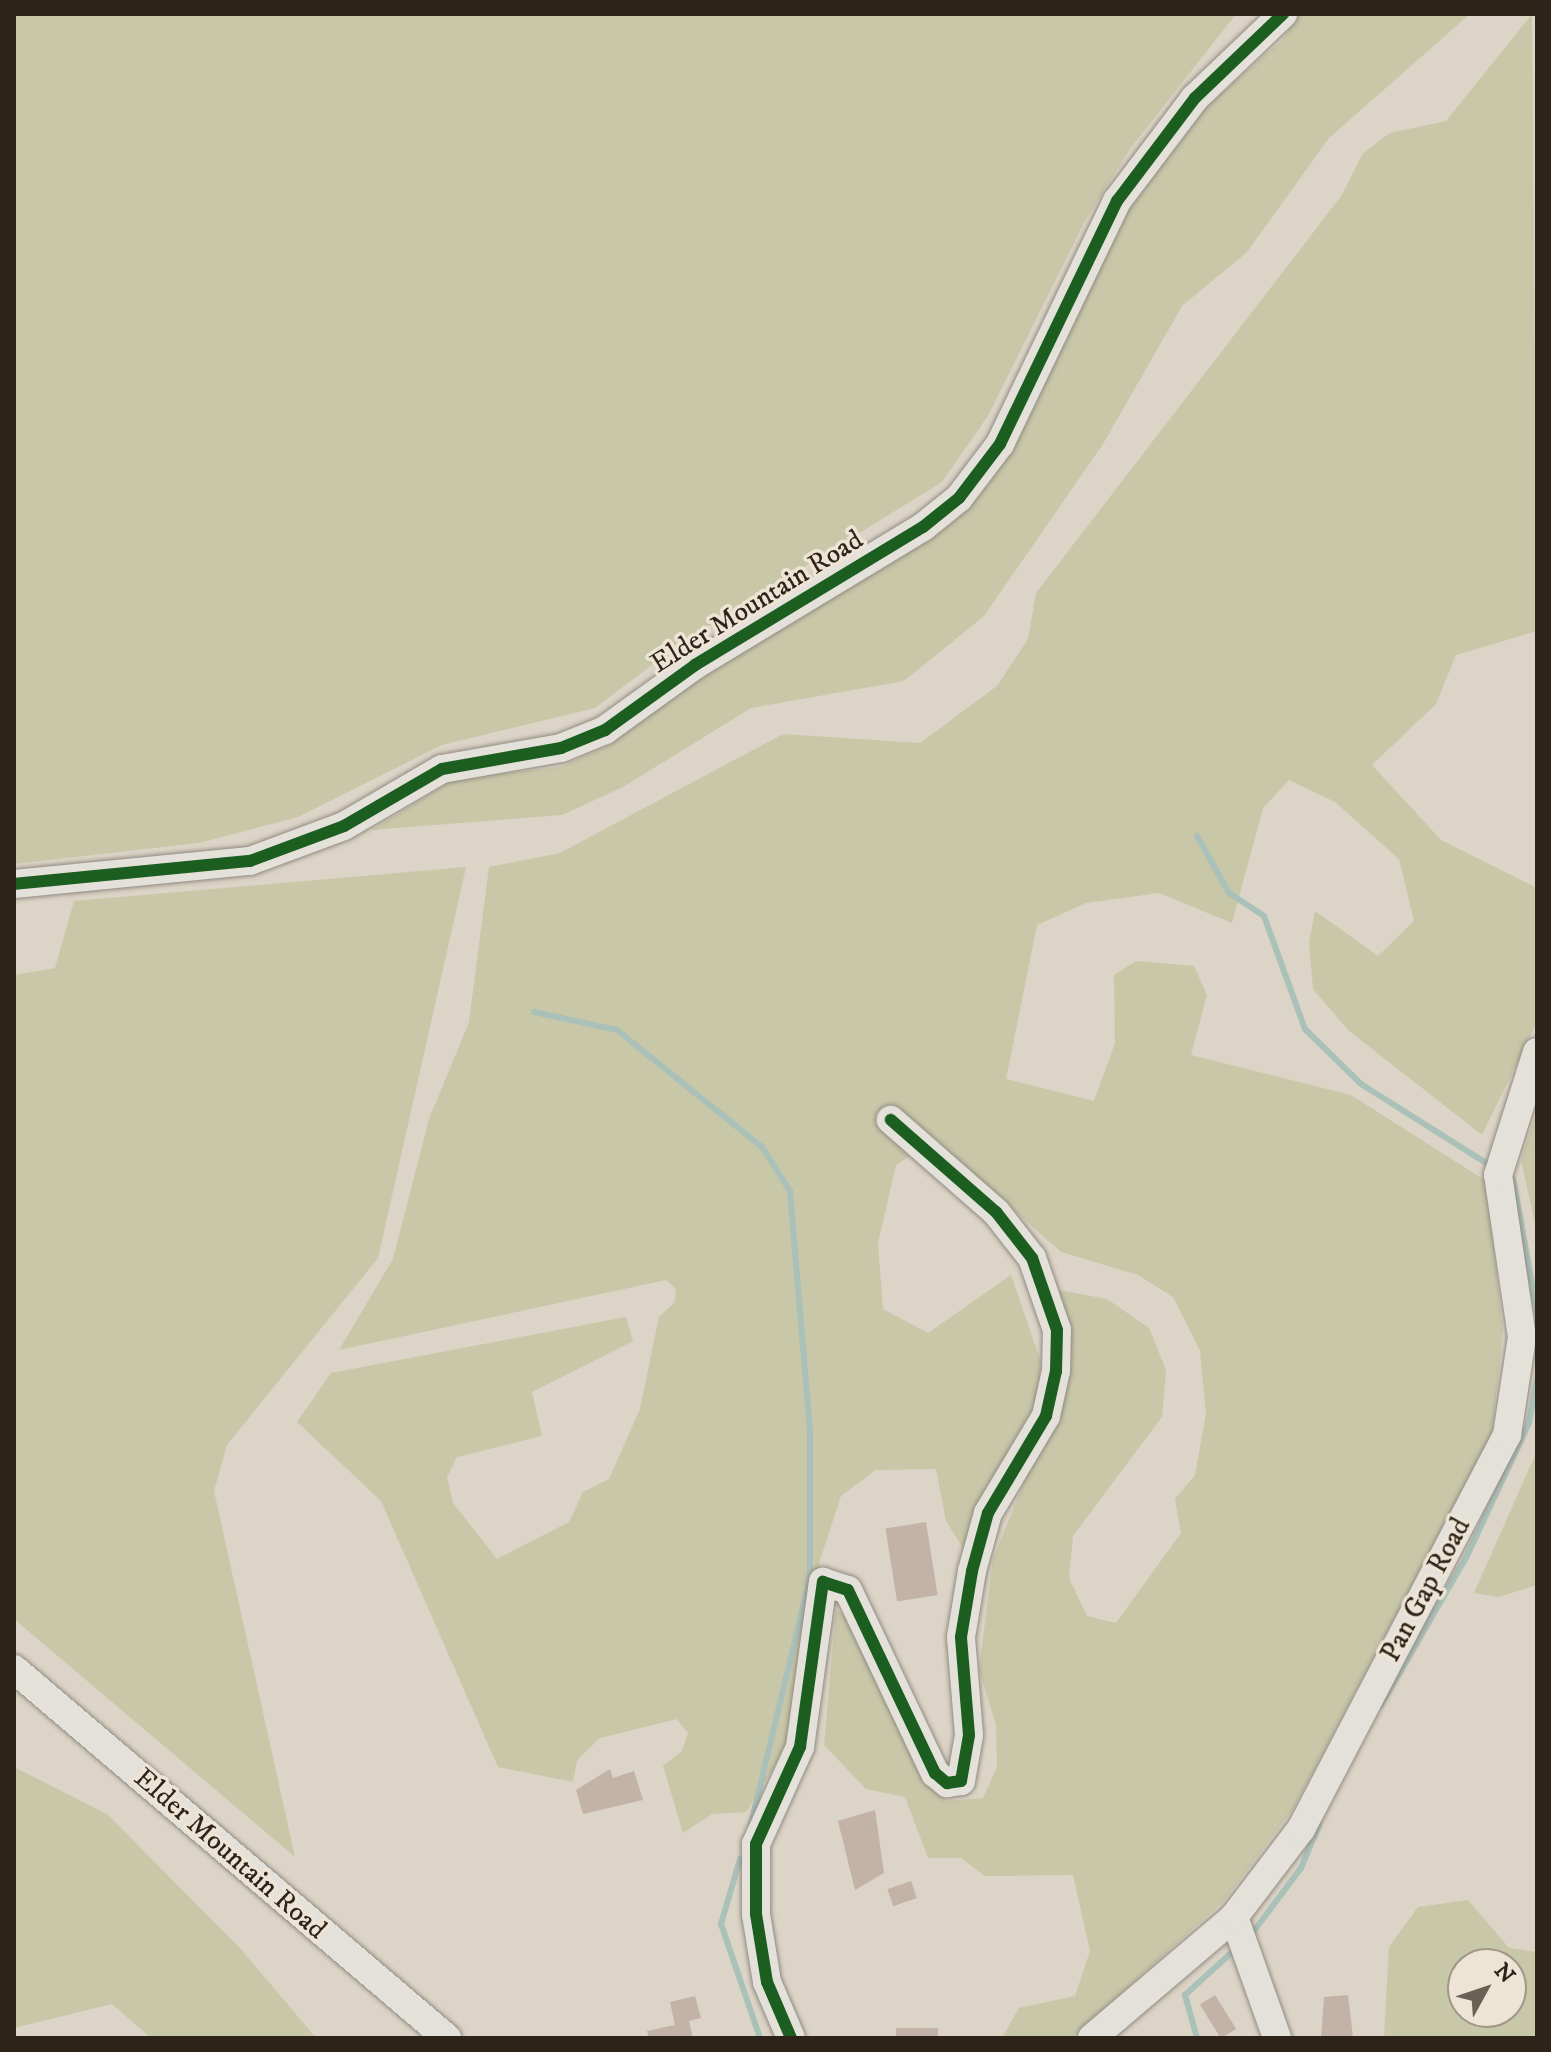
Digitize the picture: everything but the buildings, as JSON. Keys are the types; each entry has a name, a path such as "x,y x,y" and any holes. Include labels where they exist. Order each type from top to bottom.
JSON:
{"street":[{"name":"Elder Mountain Road","path":"14,884 250,861 344,826 442,769 561,748 605,730 695,665 923,527 959,498 1000,444 1117,201 1195,98 1283,14"},
{"name":"Pan Gap Road","path":"1092,2038 1234,1917 1301,1829 1507,1435 1522,1337 1498,1175 1537,1052"},
{"path":"791,2038 767,1982 756,1914 756,1844 800,1747 823,1582 848,1590 935,1773 947,1783 961,1781 969,1735 961,1637 972,1571 988,1513 1046,1416 1056,1371 1057,1330 1032,1258 996,1212 891,1120"},
{"name":"Elder Mountain Road","path":"14,1669 447,2038"},
{"path":"1234,1917 1277,2038"}],"green space":[{"path":"14,14 1236,14 1130,149 1085,221 988,416 942,482 681,643 595,708 442,745 298,817 199,843 14,864"},
{"path":"1299,14 1470,14 1329,138 1247,252 1182,306 1103,444 984,616 904,681 751,708 623,787 562,815 372,830 454,779 560,767 610,745 683,689 955,521 1014,447 1128,209 1209,104 1282,40"},
{"path":"1532,14 1537,631 1456,655 1436,704 1372,765 1441,840 1537,888 1537,1022 1482,1135 1348,1030 1313,989 1309,942 1315,911 1378,956 1414,921 1399,859 1335,802 1289,780 1263,808 1232,923 1159,893 1086,903 1037,925 1006,1079 1094,1101 1115,1043 1114,975 1136,961 1194,966 1207,995 1191,1055 1351,1095 1486,1181 1503,1331 1492,1434 1293,1809 1224,1901 1071,2038 1002,2038 1019,2008 1075,1996 1090,1951 1073,1875 985,1876 961,1858 928,1858 905,1797 866,1789 824,1745 836,1609 848,1619 924,1782 947,1801 983,1798 997,1767 996,1725 979,1670 993,1559 1072,1364 1059,1290 1107,1299 1149,1328 1166,1370 1162,1417 1073,1536 1069,1578 1087,1616 1116,1623 1181,1533 1175,1499 1195,1475 1206,1414 1200,1351 1173,1297 1138,1275 1061,1252 934,1140 896,1165 878,1243 883,1309 928,1333 1011,1275 1041,1362 1037,1407 963,1548 946,1521 936,1469 876,1470 841,1496 820,1560 797,1730 746,1812 712,1814 683,1833 663,1766 682,1751 688,1733 677,1719 600,1738 577,1760 573,1782 498,1767 381,1501 297,1422 331,1373 626,1317 633,1341 532,1392 542,1436 457,1457 447,1477 453,1503 497,1559 569,1522 583,1492 609,1479 640,1409 659,1317 675,1302 676,1289 666,1280 339,1350 393,1259 429,1119 469,1022 489,867 560,853 783,734 920,743 997,686 1028,639 1036,593 1342,195 1363,153 1390,133 1446,121"},
{"path":"466,867 378,1258 227,1445 214,1491 295,1857 14,1619 14,975 55,968 74,901"},
{"path":"1537,1110 1537,1232 1521,1160"},
{"path":"1537,1451 1537,1585 1499,1597 1474,1593"},
{"path":"14,1767 107,1814 240,1948 316,2038 151,2038 112,2004 14,2028"},
{"path":"1468,1900 1509,1948 1447,1948 1447,2028 1527,2028 1527,1951 1537,1952 1537,2038 1384,2038 1389,1947 1418,1907"}],"waterway":[{"path":"1197,836 1229,893 1264,916 1305,1029 1361,1084 1486,1163"},
{"path":"534,1012 617,1030 762,1147 790,1191 810,1431 810,1578 751,1823"},
{"path":"1513,1179 1537,1311"},
{"path":"1381,1705 1467,1556 1529,1423 1537,1379"},
{"path":"1254,1931 1301,1868 1319,1825"},
{"path":"740,1859 721,1924 760,2038"},
{"path":"1197,2038 1185,1995 1231,1953"}],"cycle path":[{"path":"14,884 250,861 344,826 442,769 561,748 605,730 695,665 923,527 959,498 1000,444 1117,201 1195,98 1283,14"},
{"path":"791,2038 767,1982 756,1914 756,1844 800,1747 823,1582 848,1590 935,1773 947,1783 961,1781 969,1735 961,1637 972,1571 988,1513 1046,1416 1056,1371 1057,1330 1032,1258 996,1212 891,1120"}]}
